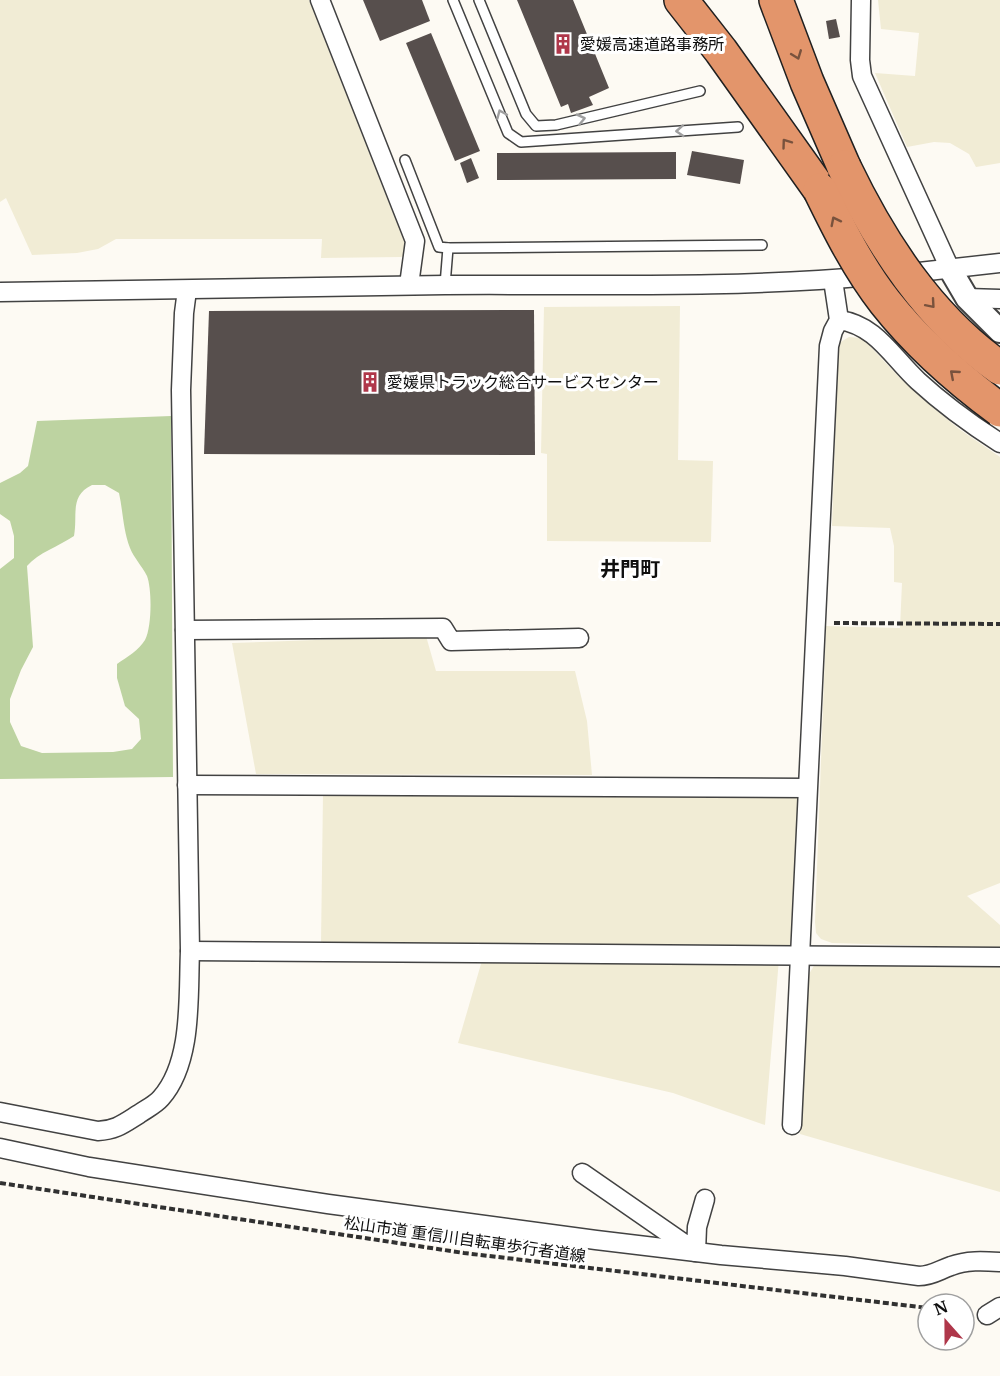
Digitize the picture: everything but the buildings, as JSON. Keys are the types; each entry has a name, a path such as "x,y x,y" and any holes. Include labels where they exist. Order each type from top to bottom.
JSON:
{"highway":[{"path":"681,0 721,51 820,190 848,243 884,301 914,336 946,367 1000,410"},
{"path":"776,0 807,82 844,167 864,208 888,248 943,319 1000,368"}],"street":[{"path":"320,0 415,240 409,285"},
{"path":"861,0 862,76 950,269 968,298 1000,331"},
{"path":"0,292 409,285 691,285 833,280 1000,263"},
{"path":"792,1125 829,346 832,331 839,320 833,280"},
{"path":"0,1112 98,1131 113,1131 160,1100 170,1087 183,1051 188,1017 189,951 181,390 187,290"},
{"path":"968,298 1000,299"},
{"path":"839,320 855,322 869,330 920,382 970,423 1000,443"},
{"path":"185,630 443,628 451,641 579,638"},
{"path":"187,785 807,788"},
{"path":"189,951 1000,957"},
{"path":"0,1148 89,1167 317,1202 696,1252 929,1276 949,1266 966,1262 1000,1262"},
{"path":"582,1173 696,1252"},
{"path":"696,1252 697,1227 705,1199"}],"lane":[{"path":"453,0 508,133 521,142 738,127"},
{"path":"479,0 526,114 536,126 556,125 700,91"},
{"path":"405,160 439,247 762,245"},
{"path":"446,285 448,248"}],"path":[{"path":"815,623 1000,624"},
{"name":"松山市道 重信川自転車歩行者道線","path":"0,1183 464,1253 916,1307"}],"shaded area":[{"path":"0,0 309,0 409,254 401,257 321,258 322,239 116,239 98,249 77,253 32,255 6,198 0,202"},
{"path":"878,0 1000,0 1000,163 976,167 969,154 950,143 934,142 907,147 875,73 915,76 919,33 881,29"},
{"path":"680,306 678,460 713,461 711,542 547,541 547,454 541,453 544,307"},
{"path":"849,337 861,338 923,399 959,429 1000,457 1000,883 967,896 1000,925 1000,948 832,943 821,939 816,933 826,626 900,628 902,583 894,582 894,546 890,528 832,526 838,347 839,343"},
{"path":"426,636 436,671 575,671 587,721 592,775 256,774 232,643"},
{"path":"323,794 798,797 791,946 321,943"},
{"path":"483,957 779,959 765,1125 673,1093 458,1043"},
{"path":"815,964 1000,964 1000,1192 800,1134 804,1030 809,974"}],"green space":[{"path":"171,416 173,777 0,779 0,569 14,558 14,536 10,521 0,514 0,483 20,473 28,466 37,421","holes":["92,485 105,485 119,493 128,541 147,576 150,590 150,617 145,640 117,664 117,678 125,706 139,719 141,739 132,749 113,752 42,753 21,746 10,722 10,699 33,647 27,566 43,553 74,536 77,500 80,495"]}],"place":[{"name":"愛媛高速道路事務所","path":"563,44"},
{"name":"愛媛県トラック総合サービスセンター","path":"370,382"}],"district":[{"name":"井門町","path":"630,569"}]}
